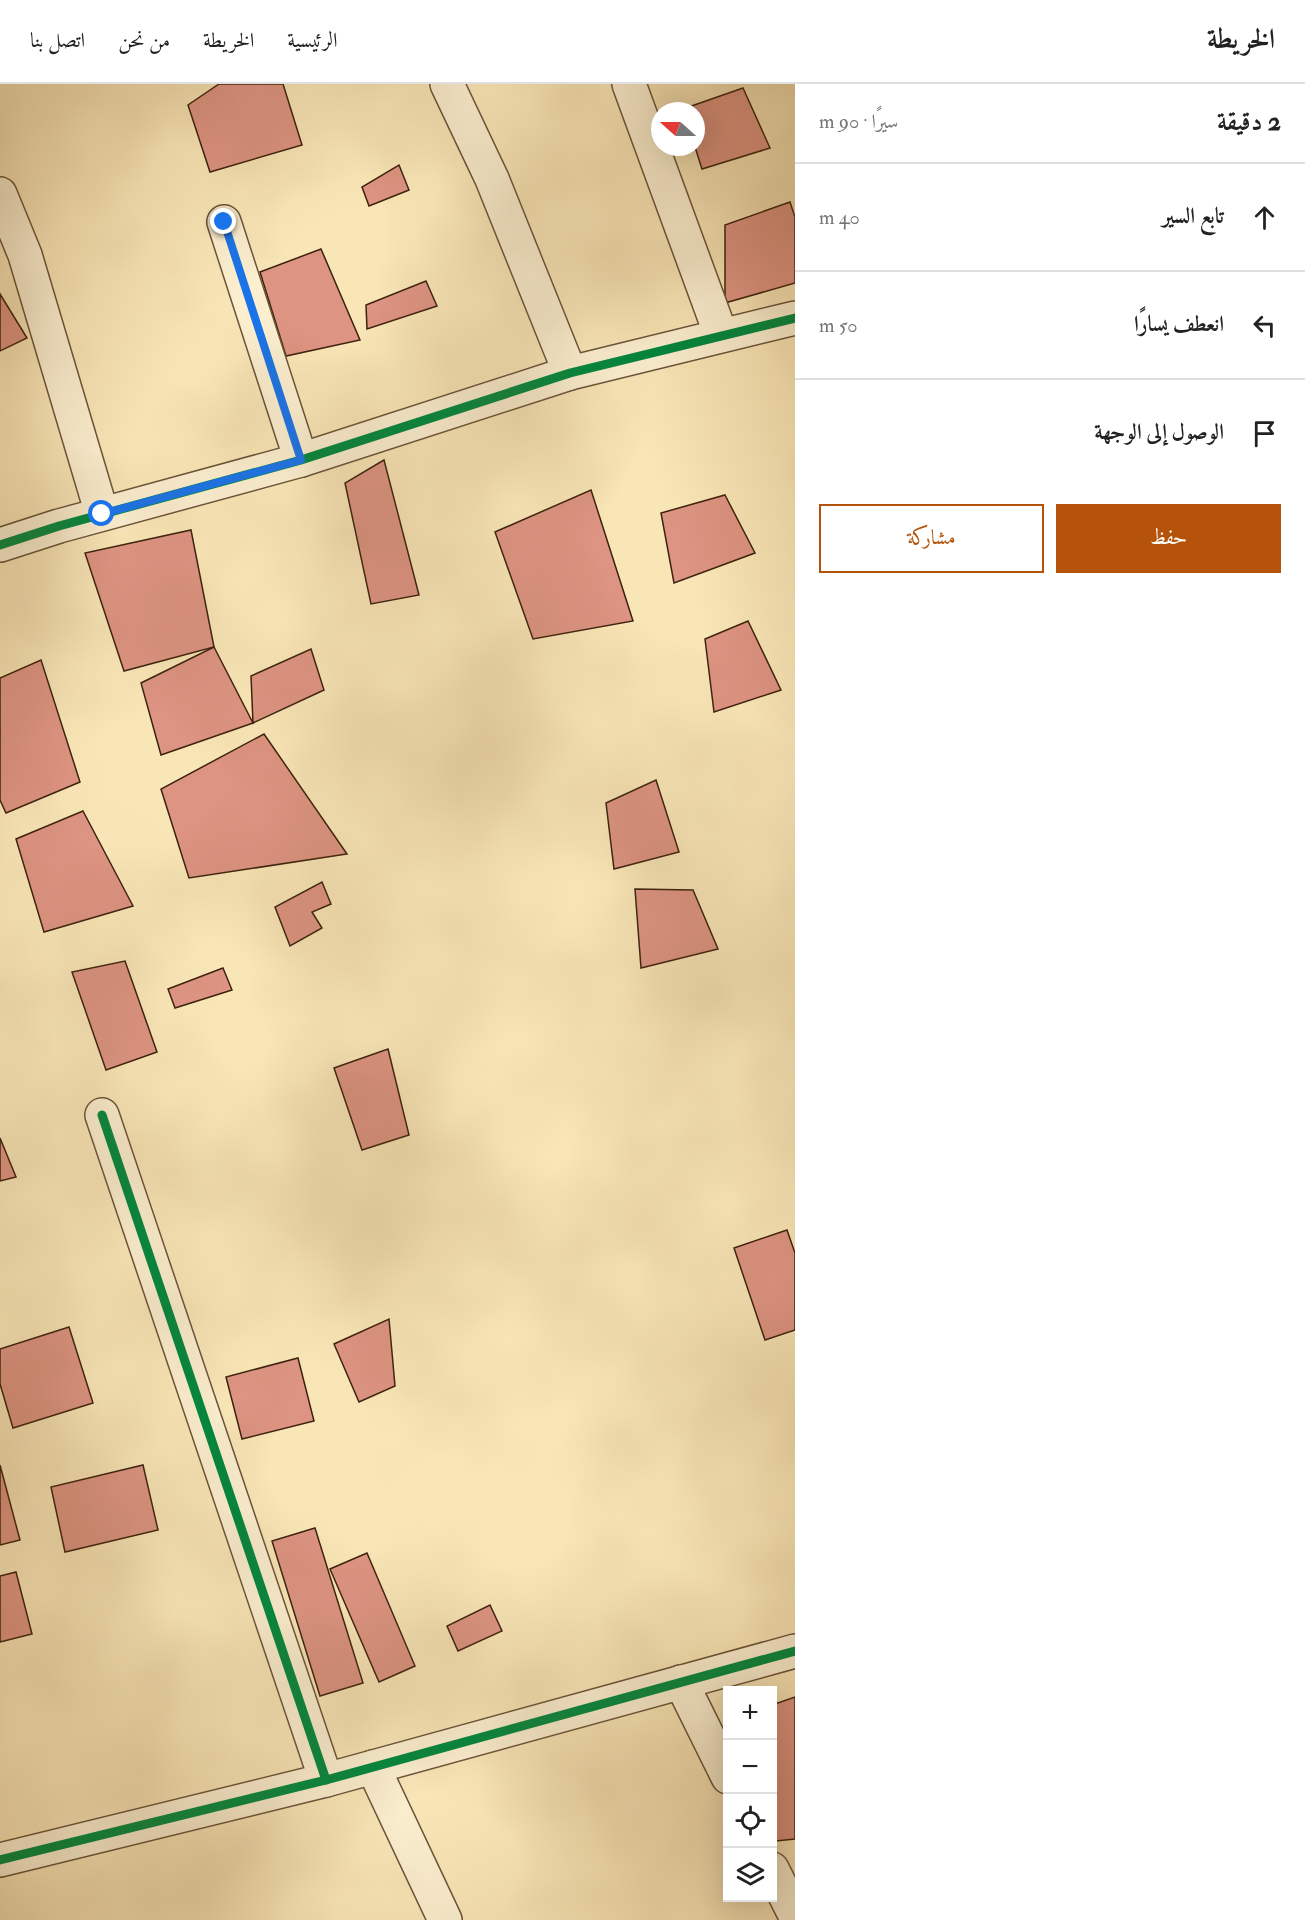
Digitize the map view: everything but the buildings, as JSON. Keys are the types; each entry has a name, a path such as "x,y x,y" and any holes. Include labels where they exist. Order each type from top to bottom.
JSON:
{"street":[{"path":"447,84 492,178 570,373"},
{"path":"628,84 721,334"},
{"path":"0,194 25,255 102,514"},
{"path":"224,222 301,460"},
{"path":"0,544 301,460 570,373 721,334 795,318"},
{"path":"102,1115 326,1780"},
{"path":"0,1860 326,1780 795,1651"},
{"path":"681,1682 723,1767"},
{"path":"373,1767 445,1920"},
{"path":"777,1879 795,1915"}],"cycle path":[{"path":"0,545 59,526 301,460 570,373 795,318"},
{"path":"102,1115 326,1780"},
{"path":"0,1860 326,1780 795,1651"}],"route":[{"path":"102,514 301,460 224,222"}]}
